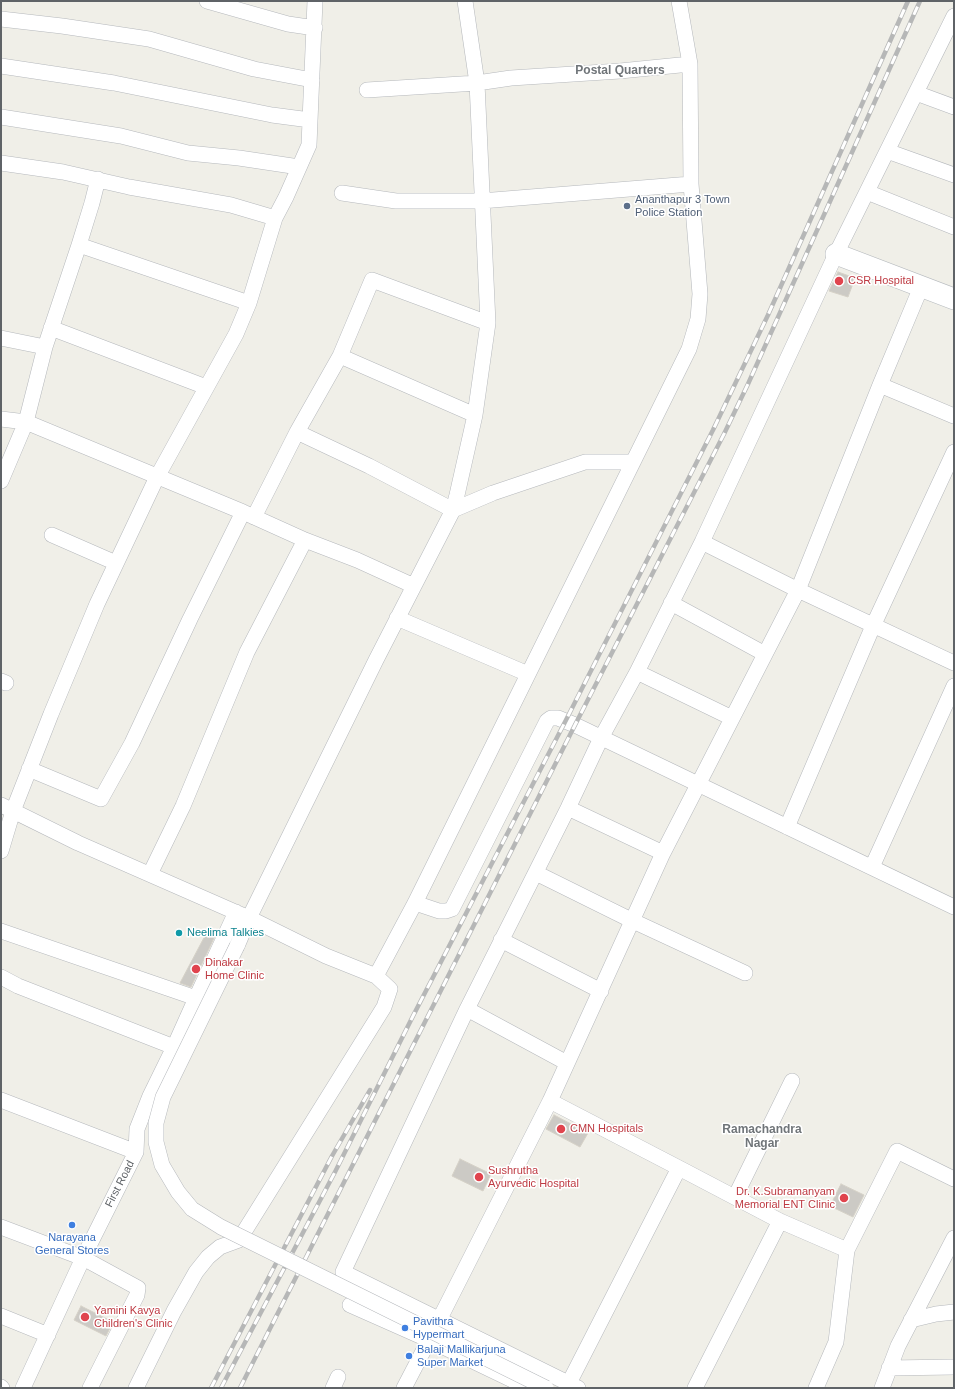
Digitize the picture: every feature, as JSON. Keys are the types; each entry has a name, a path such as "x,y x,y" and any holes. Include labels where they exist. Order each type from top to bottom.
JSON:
{"street":[{"path":"207,1 288,24 315,28"},
{"path":"1,851 7,808 29,769 94,611 157,477 236,334 249,303 275,218 309,146 316,1"},
{"path":"465,1 477,83 481,202 488,323 475,415 453,510 243,915 236,946 163,1097 156,1122 156,1142 162,1166 178,1192 192,1209 221,1227 546,1388"},
{"path":"376,976 416,903 689,349 698,319 700,294 691,184 690,64 679,1"},
{"path":"679,1168 574,1386 343,1272 466,1009 536,873 601,738 637,672 702,542 836,254 916,93 949,37 954,16"},
{"path":"1,19 62,26 149,40 254,69 312,80"},
{"path":"367,90 477,83 511,78 620,71 690,64"},
{"path":"1,66 114,83 272,115 310,120"},
{"path":"916,93 954,107"},
{"path":"1,117 121,136 188,153 239,158 299,168"},
{"path":"887,151 954,175"},
{"path":"1,163 63,172 232,205 275,218"},
{"path":"1,481 26,422 44,347 79,245 98,180"},
{"path":"342,193 396,201 481,202 691,184"},
{"path":"867,192 954,227"},
{"path":"79,245 249,303"},
{"path":"836,254 954,299"},
{"path":"29,769 102,799 132,743 190,619 248,514 340,356 372,280 488,323"},
{"path":"404,1388 550,1101 663,853 798,590 922,286"},
{"path":"51,328 206,387"},
{"path":"1,338 44,347"},
{"path":"340,356 475,415"},
{"path":"880,386 952,410"},
{"path":"1,419 26,422 248,514 305,540 357,560 414,586"},
{"path":"297,432 369,466 453,510"},
{"path":"787,826 873,626 954,452"},
{"path":"453,510 493,493 586,462 633,462"},
{"path":"52,535 116,563"},
{"path":"150,874 183,806 247,652 305,540"},
{"path":"702,542 798,590 954,663"},
{"path":"671,603 765,654"},
{"path":"398,618 528,674"},
{"path":"637,672 732,718"},
{"path":"872,867 954,686"},
{"path":"416,903 439,911 452,910 546,721 551,718 558,718 954,905"},
{"path":"7,808 78,843 243,915 326,956 376,976 390,989 384,1007 239,1240 220,1247 208,1257 196,1272 174,1311 136,1388"},
{"path":"568,808 663,853"},
{"path":"536,873 633,921 745,972"},
{"name":"First Road","path":"24,1388 83,1258 136,1152 137,1129 150,1096 196,998 243,915"},
{"path":"1,930 196,998"},
{"path":"502,940 601,991"},
{"path":"1,977 18,986 174,1047"},
{"path":"466,1009 567,1063"},
{"path":"735,1197 792,1082"},
{"path":"1,1100 136,1152"},
{"path":"550,1101 780,1221 847,1250"},
{"path":"816,1388 836,1342 847,1250 897,1151 954,1179"},
{"path":"695,1388 780,1221"},
{"path":"1,1228 83,1258 135,1285 139,1291 90,1388"},
{"path":"882,1388 889,1368 911,1320 954,1238"},
{"path":"350,1305 429,1340 529,1388"},
{"path":"911,1320 936,1314 954,1312"},
{"path":"1,1316 48,1335"},
{"path":"889,1368 954,1367"}],"building":[{"path":"838,272 855,278 848,297 829,291"},
{"path":"207,932 215,936 191,987 180,983"},
{"path":"554,1115 588,1133 580,1147 546,1129"},
{"path":"460,1159 491,1174 483,1191 452,1176"},
{"path":"841,1184 864,1195 853,1217 830,1206"},
{"path":"81,1306 113,1322 106,1336 74,1320"}],"railway":[{"path":"221,1388 335,1172 414,1014 565,722 713,430 768,315 908,1"},
{"path":"240,1388 575,725 724,434 748,384 920,1"},
{"path":"211,1388 332,1156 370,1090"}],"place":[{"name":"Ananthapur 3 Town Police Station","path":"627,206"},
{"name":"CSR Hospital","path":"839,281"},
{"name":"Neelima Talkies","path":"179,933"},
{"name":"Dinakar Home Clinic","path":"196,969"},
{"name":"CMN Hospitals","path":"561,1129"},
{"name":"Sushrutha Ayurvedic Hospital","path":"479,1177"},
{"name":"Dr. K.Subramanyam Memorial ENT Clinic","path":"844,1198"},
{"name":"Narayana General Stores","path":"72,1225"},
{"name":"Yamini Kavya Children's Clinic","path":"85,1317"},
{"name":"Pavithra Hypermart","path":"405,1328"},
{"name":"Balaji Mallikarjuna Super Market","path":"409,1356"}],"district":[{"name":"Postal Quarters","path":"620,71"},
{"name":"Ramachandra Nagar","path":"762,1137"}]}
